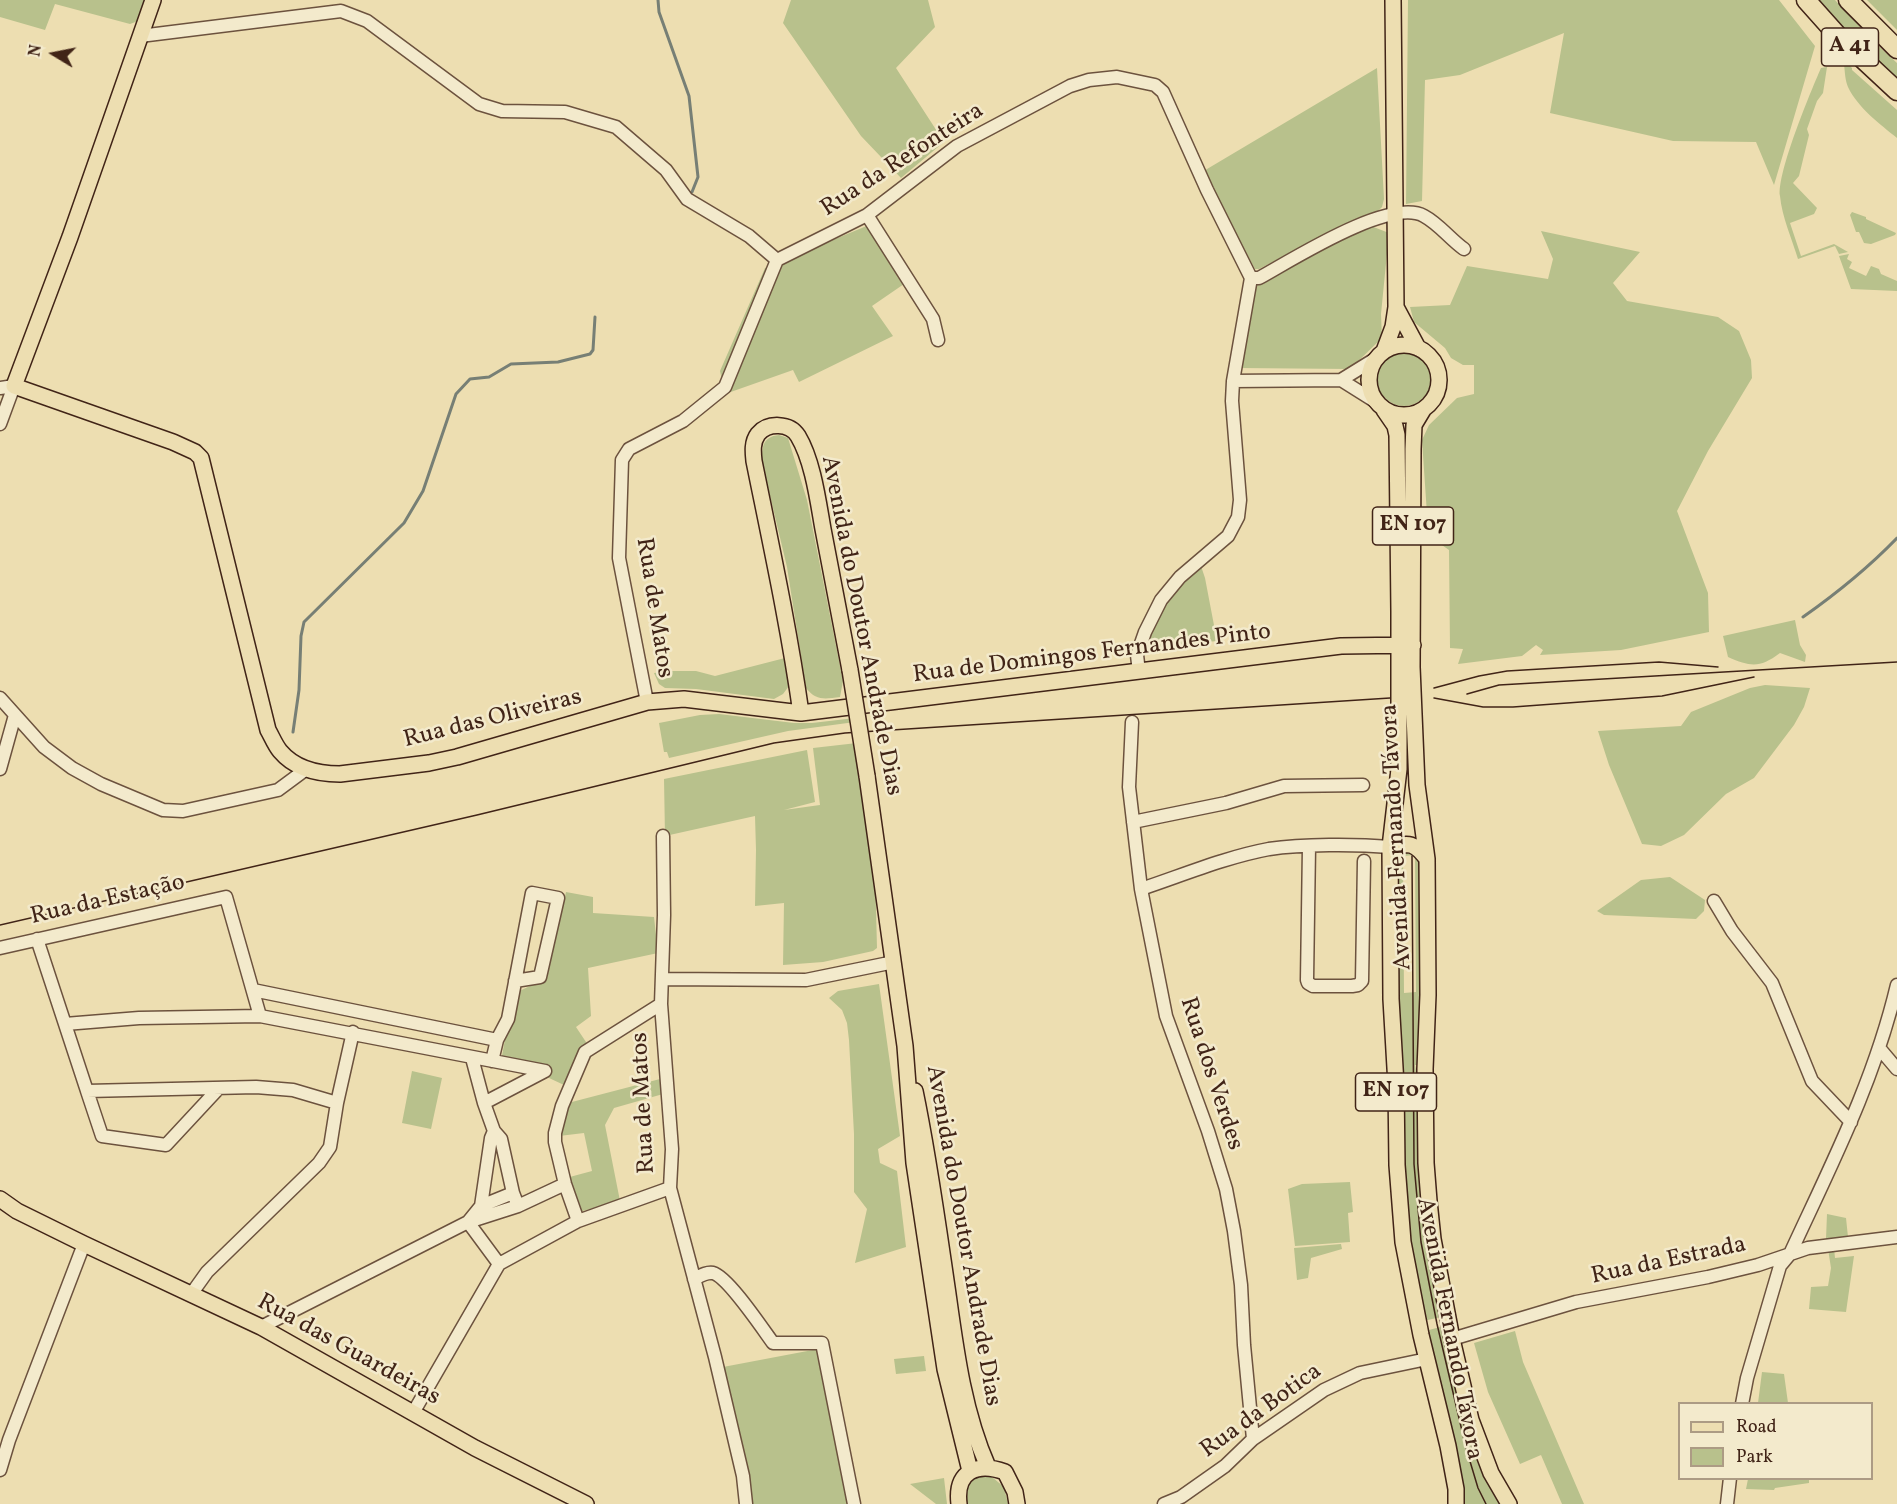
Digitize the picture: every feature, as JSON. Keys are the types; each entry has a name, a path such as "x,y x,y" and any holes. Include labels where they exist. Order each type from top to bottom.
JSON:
{"highway":[{"name":"A 41","path":"1806,0 1839,37 1897,91"},
{"name":"A 41","path":"1848,0 1897,49"}],"main road":[{"path":"153,0 70,237 7,387 173,442 195,452 201,458 268,730 280,752 305,770"},
{"name":"EN 107","path":"1380,406 1370,392 1368,381 1370,369 1380,355 1393,327 1396,307 1393,0"},
{"name":"EN 107","path":"1396,307 1418,348 1428,354 1435,363 1439,375 1439,387 1435,398 1423,410"},
{"path":"1380,355 1395,346 1407,345 1418,348"},
{"path":"1380,406 1395,415 1406,416 1423,410"},
{"name":"Avenida Fernando Távora","path":"1380,406 1395,426 1396,435 1406,645 1417,785 1427,859 1426,1163 1433,1239 1452,1339 1471,1420 1491,1473 1509,1504"},
{"name":"Avenida Fernando Távora","path":"1423,410 1414,425 1413,437 1406,645 1399,769 1390,847 1391,999 1399,1205 1403,1242 1448,1446 1456,1489 1456,1504"},
{"name":"Avenida do Doutor Andrade Dias","path":"801,712 779,584 753,461 753,448 757,436 763,430 779,425 790,428 797,434 804,449 816,494 850,670 894,962 904,1046 910,1138 945,1369 970,1471"},
{"name":"Rua de Domingos Fernandes Pinto","path":"647,702 684,699 801,712 1341,646 1406,645"},
{"name":"Rua das Oliveiras","path":"305,770 340,774 436,762 647,702"},
{"path":"1390,847 1414,845 1427,859"},
{"name":"Avenida do Doutor Andrade Dias","path":"904,1046 925,1138 958,1368 980,1449 988,1467"},
{"name":"Rua das Guardeiras","path":"0,1199 84,1244 261,1327 475,1448 586,1504"},
{"path":"958,1504 958,1487 963,1478 970,1471 988,1467 1005,1472 1015,1492 1017,1504"}],"street":[{"path":"140,36 340,12 367,21 479,104 502,111 565,112 615,127 666,170 687,199 749,236 777,260"},
{"name":"Rua da Refonteira","path":"777,260 867,215 967,140 1070,86 1089,80 1117,77 1155,85 1163,92 1207,190 1251,278"},
{"path":"1139,672 1137,655 1145,632 1161,600 1180,577 1228,536 1238,517 1240,500 1232,401 1233,381 1251,278 1259,278 1330,238 1371,220 1394,213 1413,212 1424,216 1464,249"},
{"path":"867,215 933,319 938,340"},
{"name":"Rua de Matos","path":"647,702 619,558 622,460 629,449 683,421 725,387 777,260"},
{"path":"1233,381 1341,380 1380,355"},
{"path":"1341,380 1380,406"},
{"path":"0,424 7,387"},
{"path":"0,698 44,747 72,768 101,784 163,810 183,812 278,790 305,770"},
{"path":"0,768 15,715"},
{"name":"Rua dos Verdes","path":"1132,722 1129,787 1141,890 1166,1016 1208,1131 1226,1189 1241,1285 1253,1439"},
{"path":"1133,822 1226,803 1284,786 1363,785"},
{"name":"Rua de Matos","path":"663,836 661,1004 672,1149 670,1188 715,1357 742,1476 746,1504"},
{"path":"1309,847 1307,980 1313,986 1352,986 1362,981 1364,861"},
{"path":"1141,890 1210,866 1268,850 1309,847 1390,847"},
{"path":"492,1061 497,1040 508,1019 515,981 532,893 558,898 540,977 515,981"},
{"name":"Rua da Estação","path":"0,948 226,897 253,990"},
{"path":"1714,901 1732,931 1772,983 1812,1081 1851,1122"},
{"path":"37,939 102,1136 166,1145 219,1088"},
{"path":"663,979 806,980 894,962"},
{"path":"1742,1402 1780,1266 1790,1254 1851,1122 1880,1049 1897,985"},
{"path":"260,1016 253,990 497,1040"},
{"path":"578,1221 565,1184 555,1142 555,1132 562,1106 585,1052 661,1004"},
{"path":"65,1024 139,1018 260,1016 353,1032 545,1071 484,1103"},
{"path":"192,1293 207,1272 319,1163 330,1147 337,1102 353,1032"},
{"path":"458,1055 463,1033"},
{"path":"1880,1049 1897,1069"},
{"path":"472,1058 494,1131 501,1139 518,1206"},
{"path":"87,1091 256,1088 293,1090 337,1102"},
{"path":"481,1206 494,1131"},
{"path":"261,1327 468,1222 518,1206 565,1184"},
{"path":"413,1413 499,1264 578,1221 670,1188"},
{"path":"468,1222 481,1206 513,1193"},
{"path":"468,1222 499,1264"},
{"name":"Rua da Estrada","path":"1452,1339 1576,1302 1708,1277 1758,1265 1808,1248 1897,1237"},
{"path":"0,1470 9,1440 84,1244"},
{"path":"694,1279 713,1273 726,1282 773,1343 822,1343 855,1504"},
{"name":"Rua da Botica","path":"1164,1504 1181,1497 1225,1466 1253,1439 1324,1390 1360,1373 1427,1359"},
{"path":"1727,1504 1730,1480"}],"green space":[{"path":"0,0 146,0 138,21 130,24 55,4 45,30 0,17"},
{"path":"791,0 928,0 935,27 896,68 944,142 901,178 861,136 783,23"},
{"path":"1408,0 1779,0 1815,46 1774,185 1756,142 1673,141 1550,113 1564,33 1460,75 1425,80 1422,201 1406,204"},
{"path":"1819,0 1835,0 1897,63 1897,78 1861,46"},
{"path":"1867,0 1897,0 1897,30"},
{"path":"1846,62 1897,110 1897,138 1870,115 1852,95 1846,79 1844,64"},
{"path":"1827,67 1823,93 1817,101 1807,129 1809,135 1799,176 1793,183 1817,208 1814,214 1790,223 1801,256 1834,244 1848,252 1839,254 1835,246 1798,259 1783,212 1780,185 1795,133 1810,95 1821,68"},
{"path":"1377,68 1384,199 1382,207 1378,211 1255,269 1202,172"},
{"path":"1852,212 1896,233 1895,235 1871,244 1864,243 1859,232 1856,232 1850,215"},
{"path":"869,225 904,284 872,306 893,336 799,382 793,370 725,394 720,371 765,268"},
{"path":"1371,226 1389,233 1381,314 1382,338 1350,369 1239,368 1251,283"},
{"path":"1541,231 1640,252 1613,283 1627,301 1718,317 1739,331 1751,360 1752,378 1708,451 1677,511 1708,593 1709,632 1621,650 1540,655 1543,650 1536,645 1522,656 1458,664 1463,649 1450,648 1449,550 1432,538 1428,529 1422,440 1429,425 1457,398 1474,394 1474,365 1463,365 1451,358 1445,348 1414,322 1410,307 1450,305 1467,266 1548,279 1553,259"},
{"path":"1849,254 1847,259 1852,262 1849,268 1866,276 1871,266 1879,269 1881,274 1897,281 1897,291 1851,289 1839,256"},
{"path":"1399,352 1409,352 1419,356 1427,364 1431,379 1427,394 1419,402 1409,406 1399,406 1389,402 1381,394 1377,384 1377,374 1381,364 1389,356"},
{"path":"779,435 788,438 807,500 843,681 840,697 817,697 806,688 787,567 762,462 766,440"},
{"path":"1201,566 1217,641 1143,649 1175,587"},
{"path":"1795,620 1800,645 1806,655 1805,662 1780,653 1767,661 1755,664 1743,663 1728,657 1723,636"},
{"path":"785,658 789,686 783,694 774,699 696,689 665,688 659,684 654,673 696,671 715,676"},
{"path":"1765,685 1810,688 1804,707 1794,725 1754,778 1726,794 1684,835 1661,846 1642,844 1609,765 1598,731 1681,726 1691,712 1750,688"},
{"path":"719,714 794,723 855,718 855,722 788,731 669,758 667,752 664,752 659,723 700,715"},
{"path":"857,743 875,871 877,948 873,951 823,962 783,965 784,903 755,906 755,816 665,836 664,779 807,750 815,802 784,810 820,805 813,748"},
{"path":"1403,849 1421,856 1422,993 1420,1065 1415,1065 1416,1072 1401,1072 1396,1001 1396,857","holes":["1415,855 1416,992 1404,993 1403,856"]},
{"path":"1670,877 1705,900 1704,911 1696,919 1604,915 1597,911 1641,880"},
{"path":"566,892 593,897 593,913 654,917 658,953 588,968 591,1016 576,1027 588,1045 564,1085 502,1056 513,994 547,978"},
{"path":"879,984 900,1136 878,1149 880,1163 897,1171 906,1247 855,1263 867,1209 854,1192 854,1134 847,1023 842,1010 829,998 838,991"},
{"path":"412,1071 442,1078 431,1129 402,1123"},
{"path":"660,1079 663,1094 614,1108 605,1125 620,1201 575,1213 566,1178 592,1171 584,1133 559,1136 568,1103"},
{"path":"1405,1081 1420,1081 1441,1317 1423,1321 1409,1243 1400,1089 1405,1089"},
{"path":"1350,1182 1353,1212 1348,1213 1350,1242 1295,1246 1288,1189 1302,1184"},
{"path":"1827,1214 1846,1218 1848,1237 1826,1239"},
{"path":"1341,1244 1342,1249 1311,1258 1308,1278 1297,1280 1294,1248"},
{"path":"1834,1248 1835,1258 1854,1256 1846,1312 1809,1309 1811,1287 1828,1286 1831,1268 1828,1249"},
{"path":"1444,1326 1502,1504 1462,1504 1426,1336 1430,1335 1429,1330"},
{"path":"1515,1331 1523,1362 1584,1504 1562,1504 1541,1455 1520,1464 1488,1392 1474,1343"},
{"path":"818,1349 847,1504 749,1504 723,1367"},
{"path":"924,1356 926,1371 896,1374 894,1359"},
{"path":"1762,1372 1784,1374 1788,1402 1758,1402"},
{"path":"977,1476 992,1477 1004,1487 1008,1504 965,1504 966,1488"},
{"path":"944,1478 947,1504 936,1504 910,1484"},
{"path":"1748,1480 1809,1480 1809,1483 1774,1490 1746,1489"}],"waterway":[{"path":"658,0 659,12 689,96 698,177 692,192"},
{"path":"293,732 304,622 404,523 423,491 456,394 470,379 489,377 511,364 558,362 590,354 593,350 595,317"},
{"path":"1803,617 1852,580 1897,538"}],"tram line":[{"path":"1434,688 1507,671 1659,662 1718,667"},
{"path":"1467,694 1499,685 1897,662"},
{"path":"1434,698 1483,707 1513,707 1662,696 1754,677"},
{"path":"0,925 477,815 774,743 845,733 1390,698"},
{"path":"1412,856 1414,1164 1421,1242 1437,1324 1466,1448 1478,1488 1486,1504"}]}
